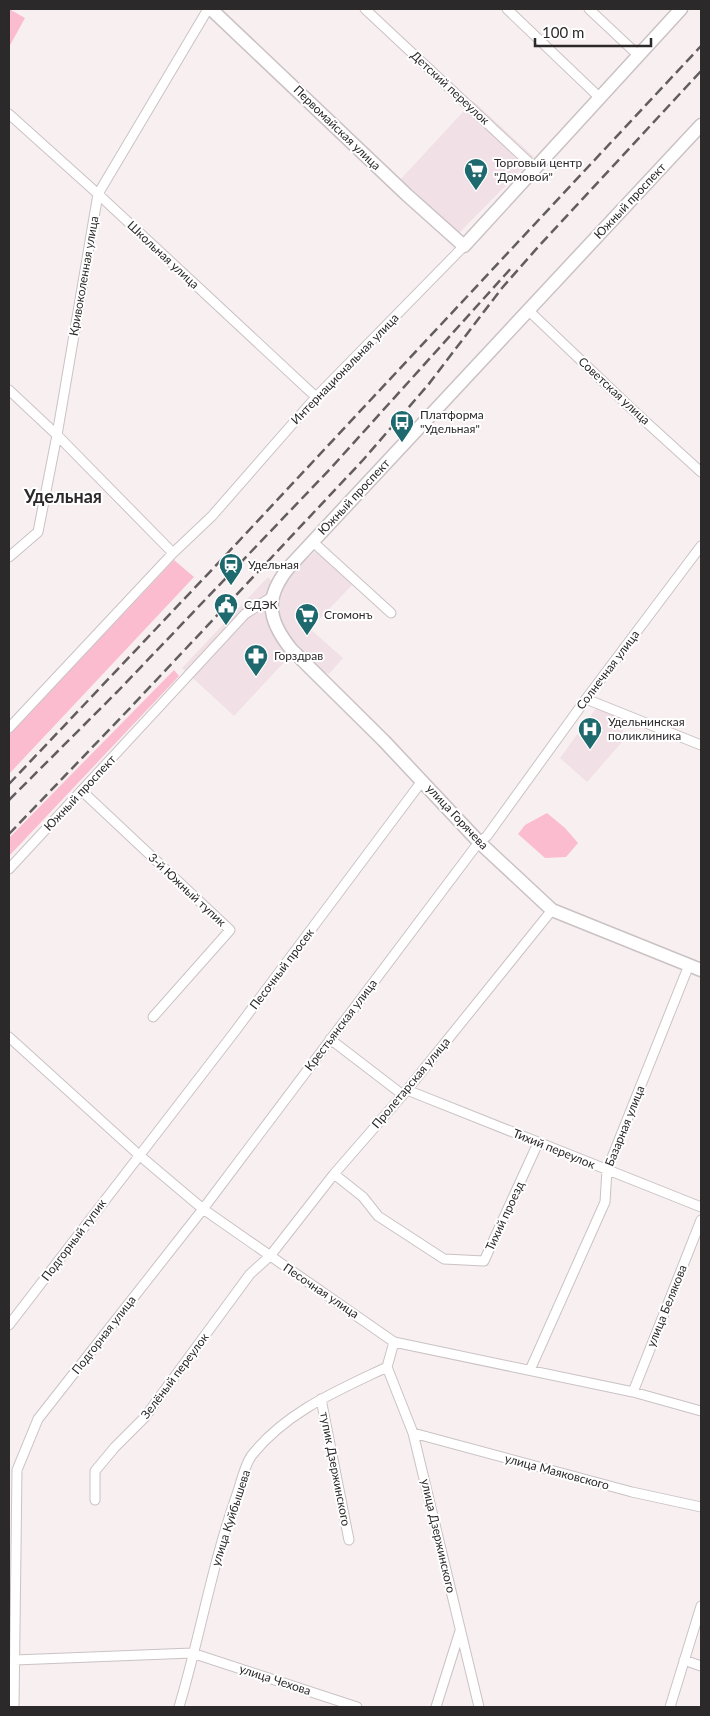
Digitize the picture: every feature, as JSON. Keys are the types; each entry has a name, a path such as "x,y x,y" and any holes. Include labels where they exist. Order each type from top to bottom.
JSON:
{"main road":[{"name":"Первомайская улица","path":"210,9 407,195 464,246"},
{"name":"Интернациональная улица","path":"464,246 599,96 681,9"},
{"name":"Южный проспект","path":"272,596 281,578 313,542 701,125"},
{"name":"улица Горячева","path":"272,596 271,612 284,642 422,781 479,842 552,910 695,968"}],"street":[{"name":"Кривоколенная улица","path":"9,557 38,532 57,434 98,194 210,9"},
{"name":"Детский переулок","path":"365,9 534,168"},
{"path":"507,9 599,96"},
{"path":"589,9 638,55"},
{"name":"Школьная улица","path":"9,114 98,194 316,397"},
{"name":"Интернациональная улица","path":"9,728 172,553 212,516 316,397 464,246"},
{"name":"Советская улица","path":"528,310 701,472"},
{"path":"9,390 57,434 172,553"},
{"path":"313,542 390,613"},
{"name":"Солнечная улица","path":"479,842 491,830 586,699 701,546"},
{"name":"Южный проспект","path":"9,869 245,614 272,596"},
{"path":"586,699 701,745"},
{"name":"Песочный просек","path":"139,1155 233,1034 422,781"},
{"name":"3-й Южный тупик","path":"82,791 230,930 153,1017"},
{"name":"Крестьянская улица","path":"203,1208 479,842"},
{"name":"Пролетарская улица","path":"270,1256 334,1174 405,1092 552,910"},
{"name":"Базарная улица","path":"530,1370 605,1202 607,1170 695,968"},
{"name":"Песочная улица","path":"9,1037 139,1155 203,1208 394,1342 633,1392 701,1411"},
{"name":"Тихий переулок","path":"330,1040 405,1092 701,1207"},
{"name":"Тихий проезд","path":"334,1174 363,1197 378,1216 444,1259 484,1261 538,1143"},
{"name":"Подгорный тупик","path":"9,1325 139,1155"},
{"name":"Подгорная улица","path":"13,1469 38,1419 203,1208"},
{"name":"улица Белякова","path":"633,1392 701,1220"},
{"name":"Зелёный переулок","path":"95,1500 95,1471 115,1447 145,1417 250,1274 270,1256"},
{"path":"388,1366 394,1342"},
{"name":"улица Куйбышева","path":"179,1707 227,1522 251,1457 281,1425 321,1399 388,1366"},
{"name":"улица Дзержинского","path":"388,1366 414,1433 479,1707"},
{"name":"тупик Дзержинского","path":"321,1399 349,1540"},
{"name":"улица Маяковского","path":"414,1433 632,1492 701,1507"},
{"path":"13,1469 14,1707"},
{"path":"670,1707 701,1606"},
{"path":"436,1707 460,1630"},
{"path":"14,1660 192,1653"},
{"name":"улица Чехова","path":"192,1653 357,1707"},
{"path":"684,1660 701,1666"}],"shaded area":[{"path":"9,9 25,18 9,47"},
{"path":"473,101 534,157 459,233 401,179"},
{"path":"316,551 353,584 310,629 343,658 329,674 288,658 234,716 182,668 268,577 275,584 284,587 287,579 295,569"},
{"path":"174,560 194,577 9,774 9,735"},
{"path":"174,670 179,676 9,856 9,838"},
{"name":"Удельнинская поликлиника","path":"597,707 624,718 622,742 587,782 560,758"},
{"path":"547,813 565,828 578,843 566,857 545,858 518,834 525,825"}],"railway":[{"path":"9,784 223,558 701,46"},
{"path":"9,834 363,460 428,385 502,288 701,71"},
{"path":"9,800 118,691 331,468 513,266"}],"place":[{"name":"Торговый центр \"Домовой\"","path":"476,191"},
{"name":"Платформа \"Удельная\"","path":"402,443"},
{"name":"Удельная","path":"231,586"},
{"name":"СДЭК","path":"226,626"},
{"name":"Сгомонъ","path":"307,636"},
{"name":"Горздрав","path":"256,677"},
{"name":"Удельнинская поликлиника","path":"590,750"}],"district":[{"name":"Удельная","path":"63,497"}]}
